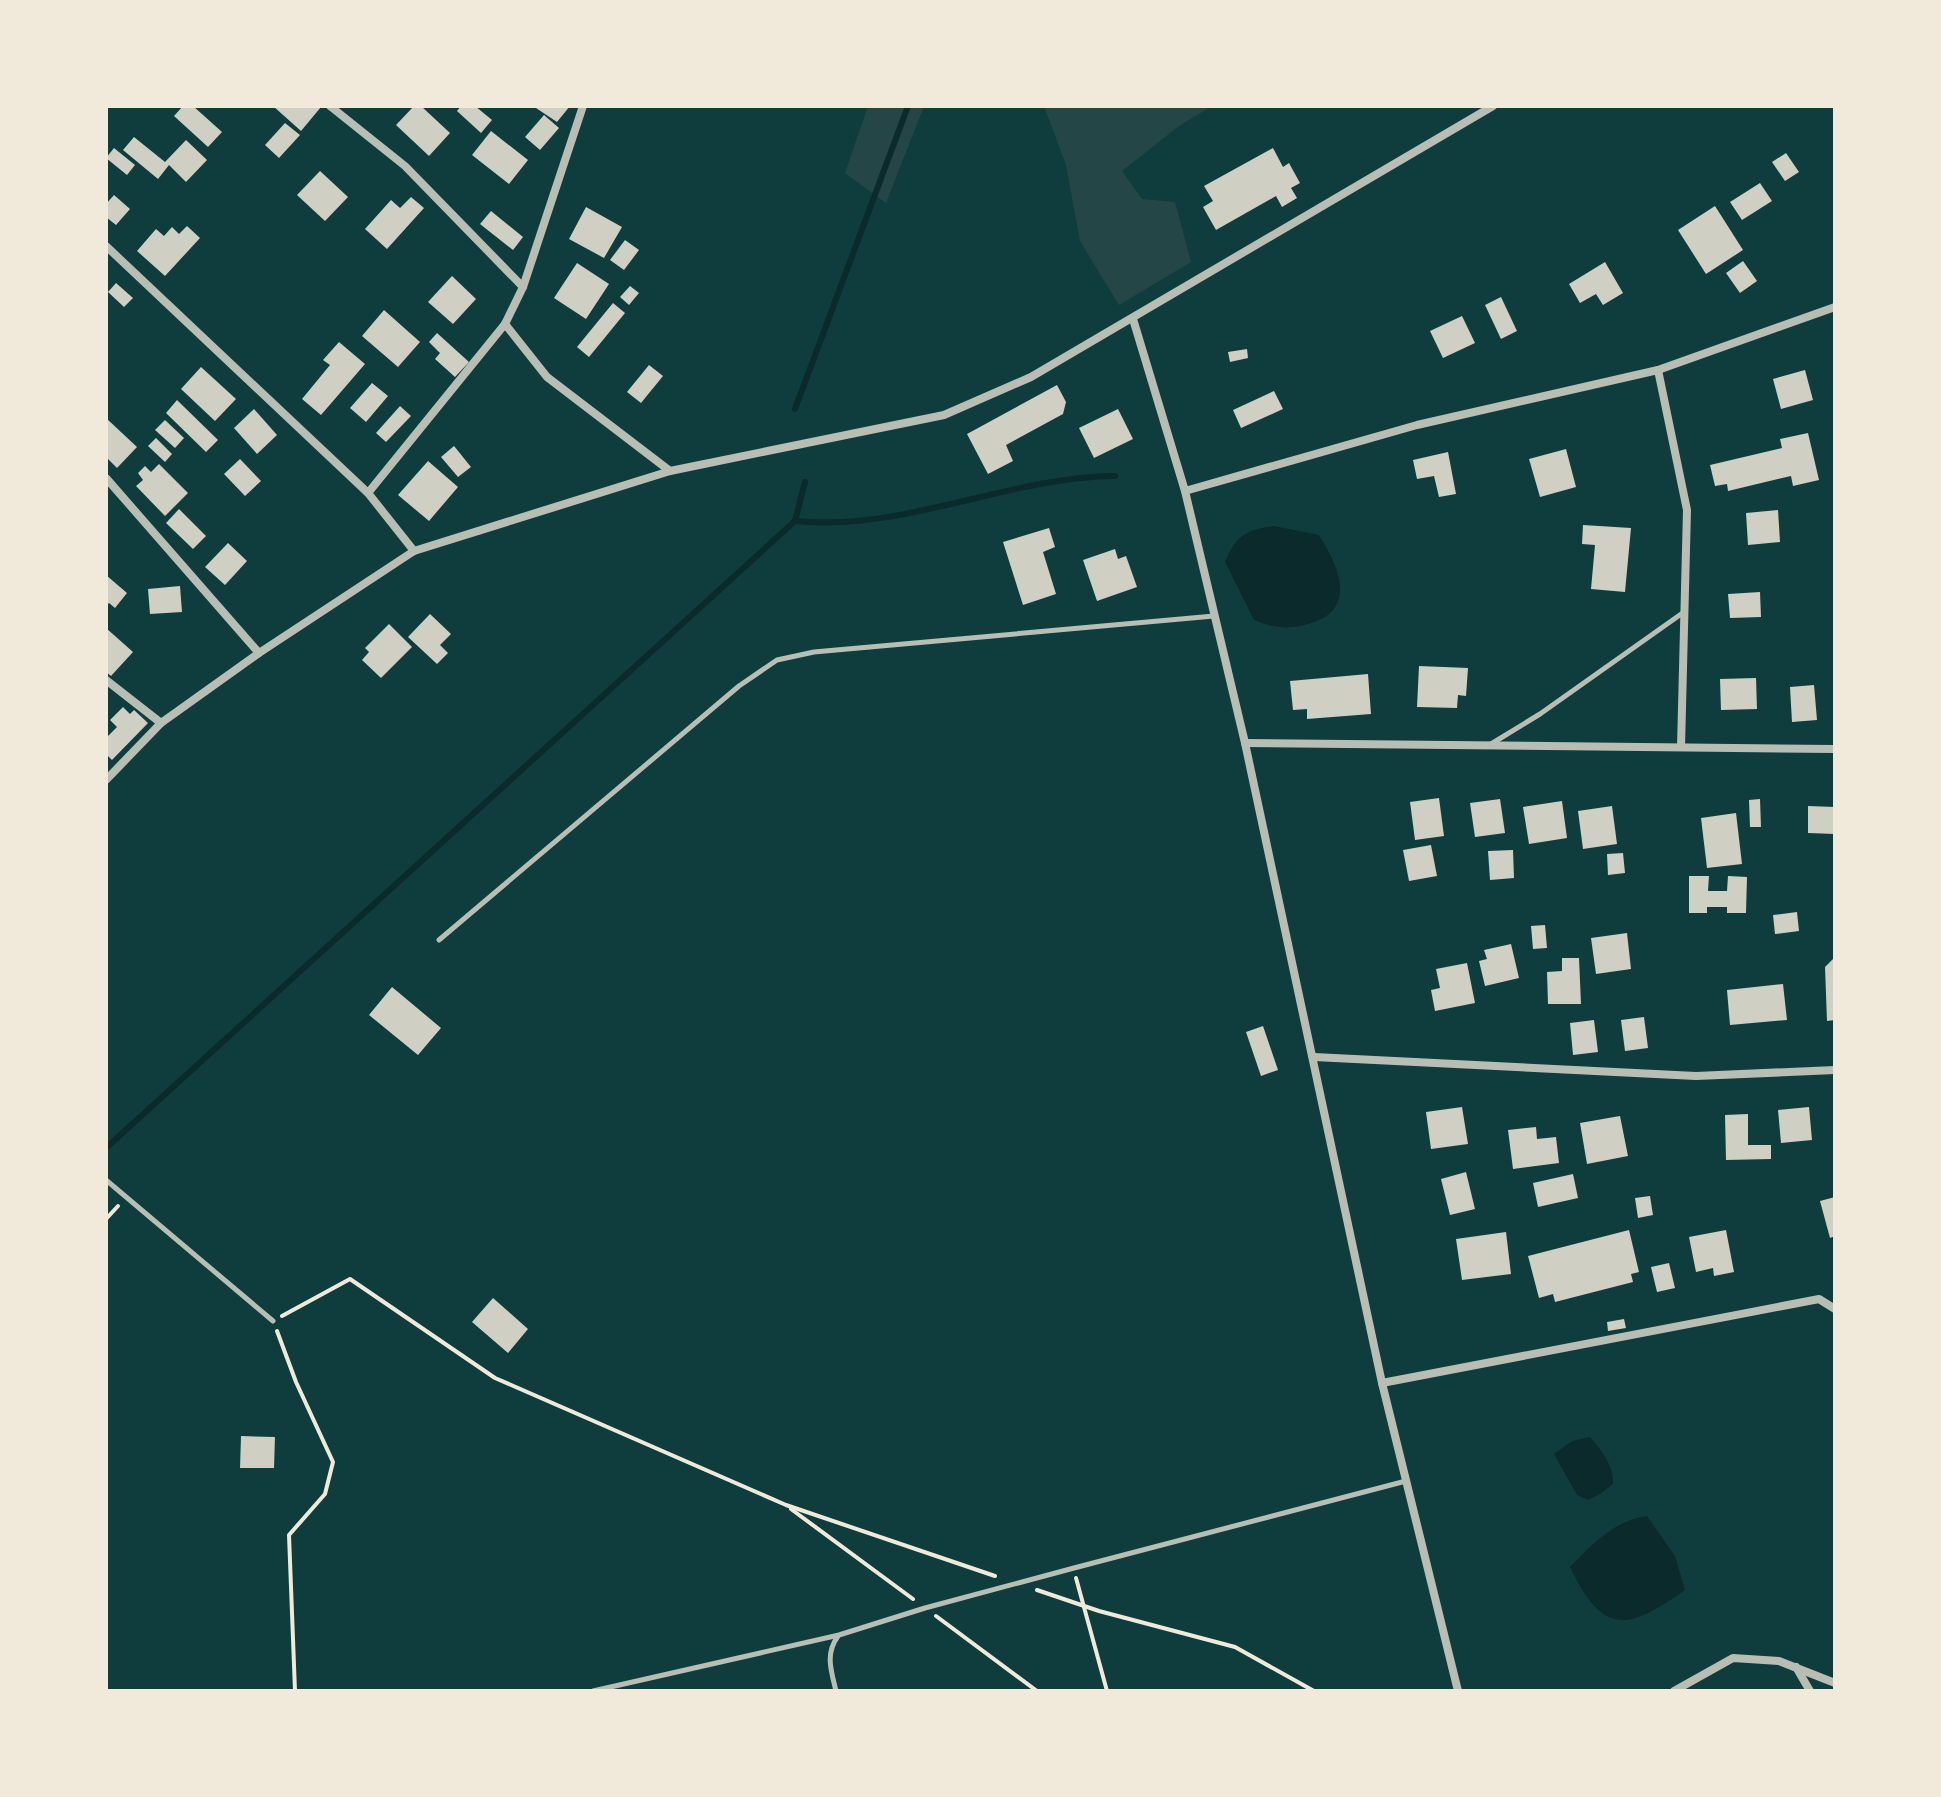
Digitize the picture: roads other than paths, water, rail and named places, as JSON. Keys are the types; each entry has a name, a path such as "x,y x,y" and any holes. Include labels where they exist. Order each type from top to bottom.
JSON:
{"street":[{"path":"330,106 405,166 523,287"},
{"path":"368,493 505,324 523,287 583,106"},
{"path":"106,780 161,723 259,653 414,551 670,471 944,415 1031,377 1133,319 1478,110 1493,106"},
{"path":"106,246 368,493 414,551"},
{"path":"1185,491 1417,425 1658,370 1835,307"},
{"path":"1133,319 1185,491 1245,743 1382,1383 1458,1691"},
{"path":"505,324 547,377 670,471"},
{"path":"1658,370 1687,510 1681,747"},
{"path":"106,478 259,653"},
{"path":"106,680 161,723"},
{"path":"1245,743 1835,749"},
{"path":"1314,1057 1696,1076 1835,1070"},
{"path":"1382,1383 1819,1299 1835,1309"},
{"path":"1674,1691 1733,1658 1779,1661 1835,1683"},
{"path":"1796,1667 1810,1691"}],"lane":[{"path":"1489,745 1540,714 1685,612"},
{"path":"439,940 739,686 777,660 814,652 1214,616"},
{"path":"106,1180 273,1321"},
{"path":"593,1691 839,1635 1017,1583 1406,1481"},
{"path":"836,1691 829,1664 830,1647 839,1635"}],"waterway":[{"path":"795,409 908,106"},
{"path":"795,521 876,519 1035,485 1115,476"},
{"path":"106,1148 795,521 805,482"}]}
